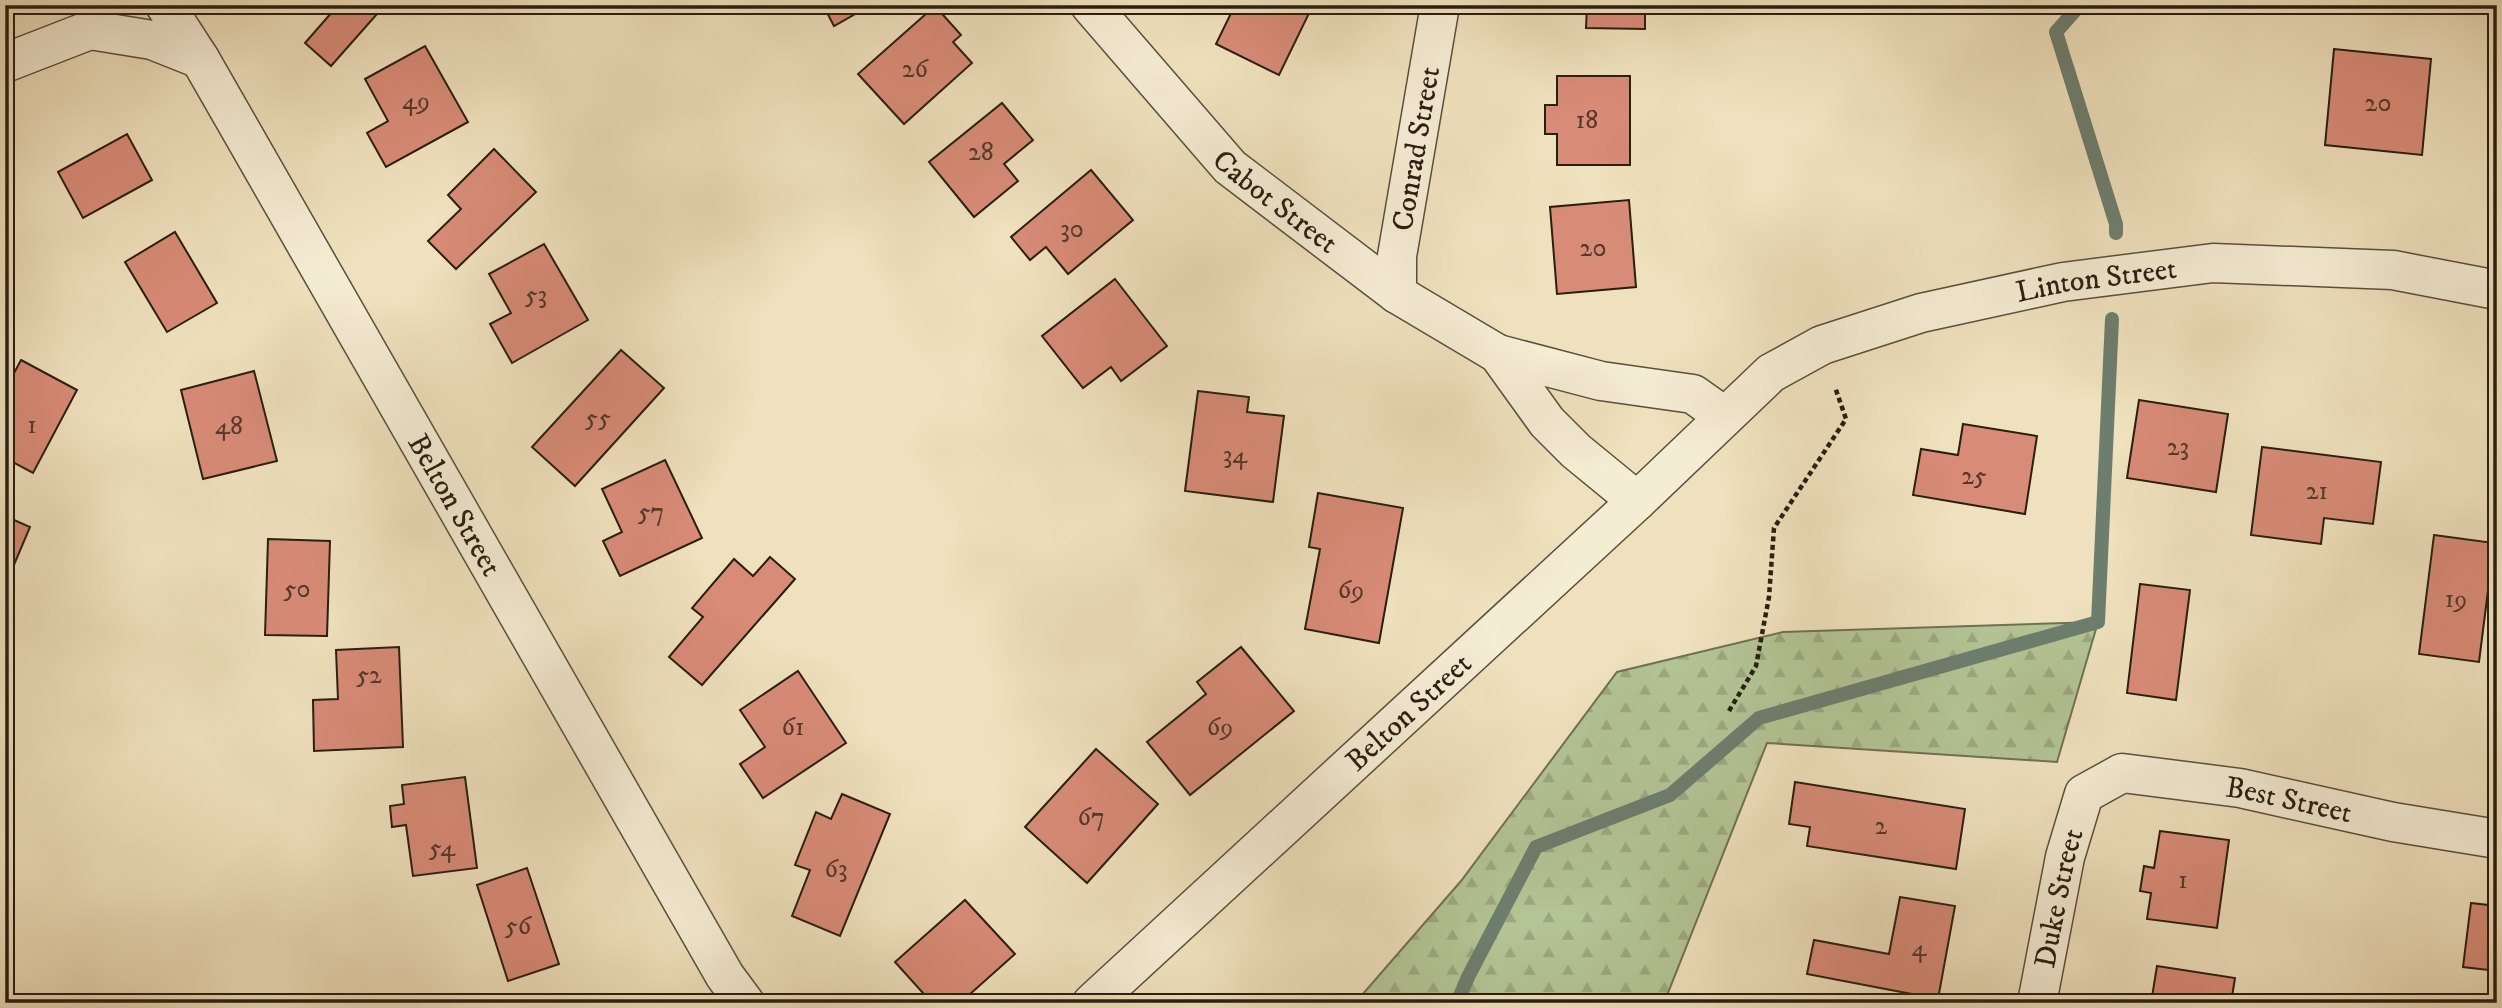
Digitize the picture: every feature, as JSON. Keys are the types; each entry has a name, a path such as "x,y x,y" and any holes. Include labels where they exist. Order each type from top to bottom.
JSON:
{"street":[{"name":"Belton Street","path":"165,5 200,59 724,976 745,1003"},
{"name":"Cabot Street","path":"1090,5 1230,167 1396,293 1498,354 1601,381 1693,394 1724,416"},
{"name":"Conrad Street","path":"1396,293 1397,256 1440,5"},
{"path":"5,63 90,30 152,40 200,59"},
{"name":"Linton Street","path":"1724,416 1771,373 1822,345 1921,313 2050,285 2213,263 2393,270 2497,290"},
{"name":"Cabot Street","path":"1498,354 1547,422 1576,451 1637,501"},
{"name":"Belton Street","path":"1092,1003 1637,501 1724,416"},
{"name":"Best Street","path":"2084,794 2122,773 2240,788 2393,822 2497,839"},
{"name":"Duke Street","path":"2037,1003 2065,857 2084,794"}],"path":[{"path":"1729,711 1756,666 1769,597 1774,528 1846,419 1822,345"}],"green space":[{"path":"2098,622 2057,762 1767,743 1664,1003 1355,1003 1461,881 1617,672 1783,632"}],"building":[{"path":"327,5 385,5 331,66 305,43 333,11"},
{"path":"823,5 871,5 834,26"},
{"path":"1235,5 1313,5 1279,75 1216,44"},
{"path":"1587,5 1645,5 1645,29 1586,28"},
{"path":"935,6 961,35 953,42 972,63 904,124 858,74"},
{"path":"425,46 468,122 386,167 367,133 388,121 365,79"},
{"path":"2334,49 2431,59 2422,155 2325,145"},
{"path":"1557,76 1630,76 1630,165 1557,165 1557,134 1545,134 1545,105 1557,105"},
{"path":"1002,103 1033,140 1004,164 1018,181 974,217 929,162"},
{"path":"127,134 152,180 83,218 58,172"},
{"path":"494,149 536,192 456,269 428,241 461,209 448,195"},
{"path":"1091,170 1133,220 1068,274 1046,247 1030,260 1011,237"},
{"path":"1629,200 1636,287 1557,294 1550,207"},
{"path":"175,232 217,303 167,332 125,262"},
{"path":"544,244 588,320 512,363 490,324 511,313 489,274"},
{"path":"1115,279 1167,346 1121,381 1111,367 1083,388 1042,336"},
{"path":"621,350 664,388 575,486 532,447"},
{"path":"21,360 77,390 33,473 5,458 5,390"},
{"path":"254,371 277,461 203,479 181,390"},
{"path":"1198,391 1249,397 1247,412 1284,416 1273,502 1185,491"},
{"path":"2139,400 2228,414 2216,492 2127,478"},
{"path":"1963,424 2037,436 2025,514 1913,495 1921,449 1958,455"},
{"path":"2262,447 2381,462 2373,524 2324,518 2321,544 2251,535"},
{"path":"665,460 702,538 620,576 603,541 622,532 602,489"},
{"path":"1318,493 1403,508 1379,643 1305,629 1320,549 1309,547"},
{"path":"5,516 30,527 5,586"},
{"path":"2434,535 2494,543 2479,662 2419,654"},
{"path":"268,539 330,541 327,636 265,635"},
{"path":"770,557 795,579 702,685 669,657 703,617 692,608 734,559 753,576"},
{"path":"2140,584 2190,590 2176,700 2127,693"},
{"path":"399,647 403,747 314,751 313,700 338,699 336,650"},
{"path":"1241,647 1294,711 1190,795 1147,742 1206,694 1197,682"},
{"path":"798,671 846,743 763,798 740,764 765,747 740,710"},
{"path":"1096,749 1158,804 1087,883 1025,827"},
{"path":"465,777 477,868 413,876 406,825 392,827 390,806 404,804 402,785"},
{"path":"1795,782 1965,809 1956,869 1807,846 1810,827 1789,824"},
{"path":"842,794 890,814 840,936 792,916 810,870 795,865 816,812 831,819"},
{"path":"2160,831 2229,840 2217,928 2147,919 2151,893 2140,891 2144,866 2154,868"},
{"path":"527,868 559,964 508,981 477,885"},
{"path":"1900,897 1955,906 1938,999 1807,974 1814,940 1889,954"},
{"path":"965,900 1015,954 960,1003 932,1003 895,962"},
{"path":"2471,903 2497,906 2497,971 2463,967"},
{"path":"2157,966 2235,978 2231,1003 2151,1003"},
{"path":"2471,996 2497,999 2497,1003 2470,1003"}],"waterway":[{"path":"2080,5 2056,32 2116,224 2116,233"},
{"path":"1457,1003 1536,847 1670,795 1759,718 2098,622 2112,319"}]}
